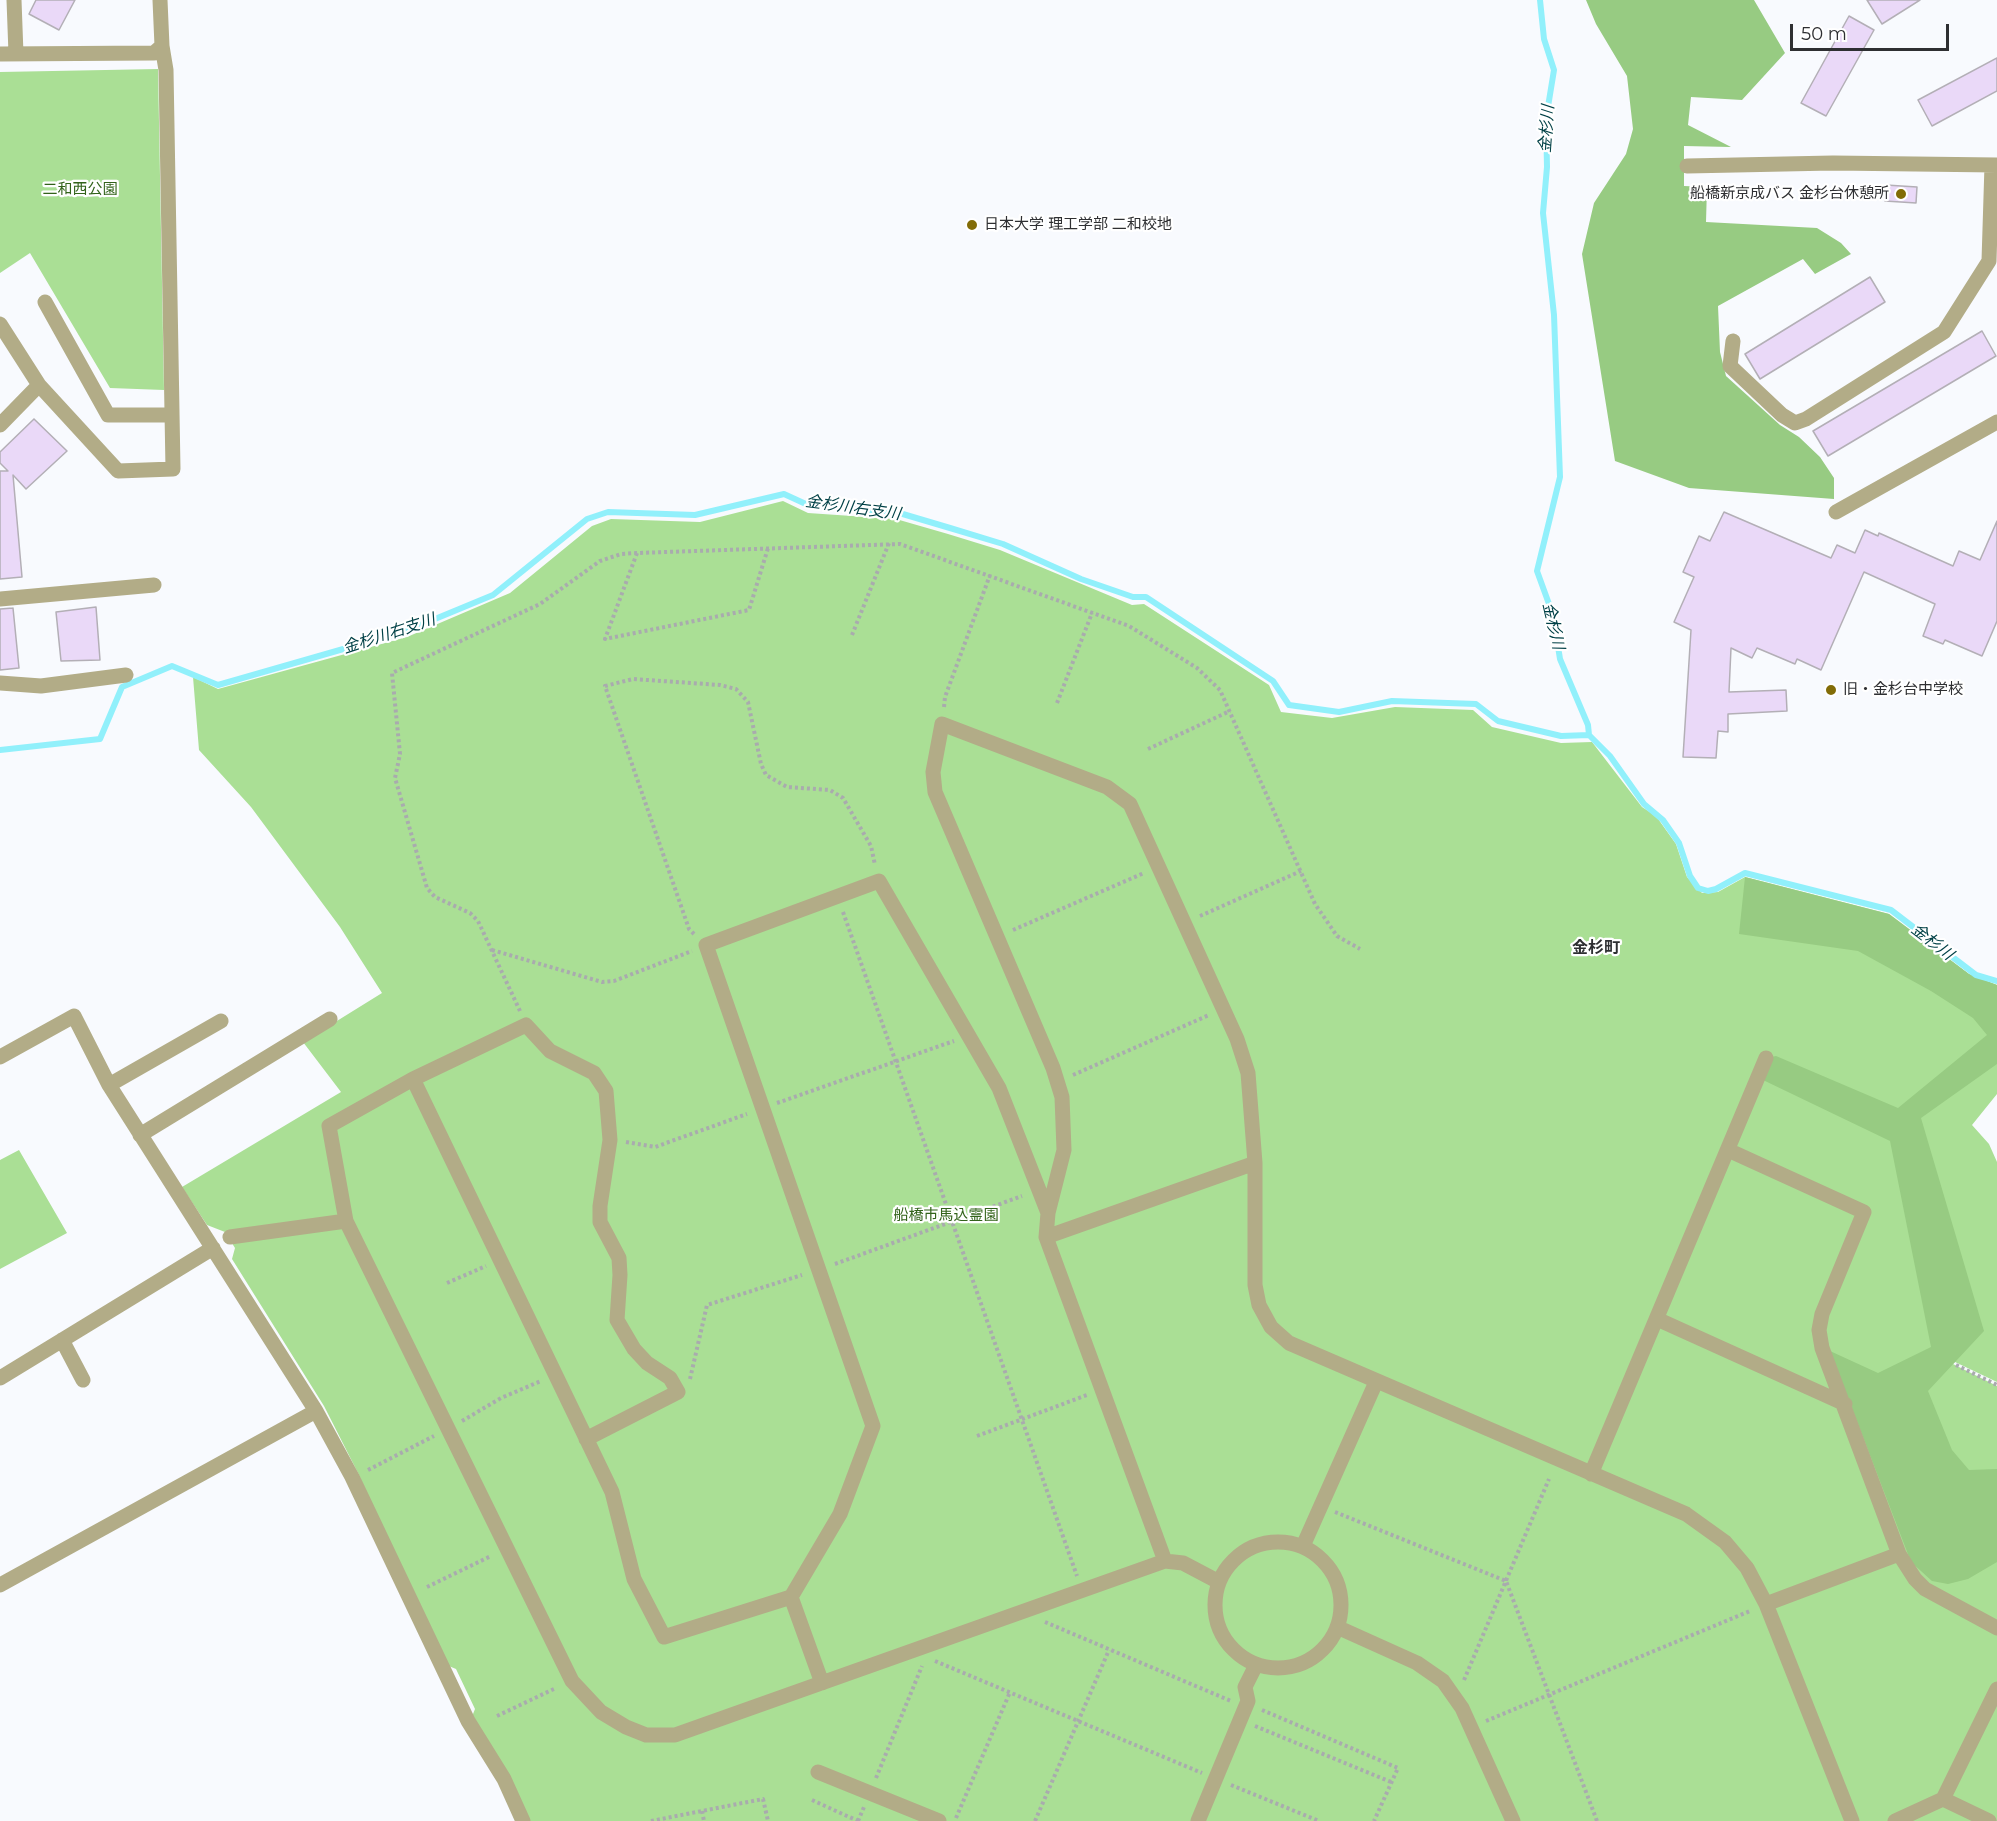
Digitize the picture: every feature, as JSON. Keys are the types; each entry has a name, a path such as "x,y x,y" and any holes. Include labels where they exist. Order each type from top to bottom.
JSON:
{"street":[{"path":"14,0 8,54 149,54 160,50 162,46"},
{"path":"0,324 39,385 118,471 173,469 166,70 162,46 160,0"},
{"path":"1687,166 1833,163 1995,165 1989,261 1944,332 1806,419 1795,423 1782,416 1730,366 1733,341"},
{"path":"45,302 108,415 172,416"},
{"path":"0,425 39,385"},
{"path":"1836,512 1997,422"},
{"path":"0,599 154,585"},
{"path":"0,683 41,686 126,675"},
{"path":"1165,1561 1046,1237 1048,1213 1064,1150 1062,1097 1053,1068 935,792 933,772 942,724 1107,787 1130,804 1223,1009 1248,1073 1255,1163 1255,1285 1259,1305 1271,1327 1289,1343 1686,1514 1725,1542 1747,1568 1766,1604 1852,1821"},
{"path":"413,1079 612,1492 634,1579 663,1638 791,1597 840,1514 873,1426 706,945 879,880 999,1088 1048,1213"},
{"path":"0,1057 74,1016 109,1085 316,1411 362,1498 468,1721 504,1779 523,1821"},
{"path":"140,1135 330,1019"},
{"path":"109,1085 220,1021"},
{"path":"586,1439 678,1392 670,1378 647,1364 634,1349 617,1320 620,1275 618,1258 600,1222 600,1206 610,1140 606,1091 594,1073 550,1052 526,1025 413,1079 329,1126 346,1221 572,1681 601,1713 646,1735 675,1735 1165,1561 1183,1563 1219,1582"},
{"path":"1591,1474 1766,1058"},
{"path":"1728,1150 1864,1212 1822,1314 1819,1330 1822,1348 1845,1404 1899,1554 1915,1579 1925,1589 1997,1628"},
{"path":"1046,1237 1255,1163"},
{"path":"230,1238 346,1221"},
{"path":"0,1378 213,1248"},
{"path":"1657,1319 1845,1404"},
{"path":"62,1340 83,1380"},
{"path":"1303,1546 1376,1382"},
{"path":"0,1585 316,1411"},
{"path":"1278,1542 1303,1546 1319,1557 1332,1571 1339,1589 1341,1608 1337,1627 1328,1644 1313,1658 1295,1667 1275,1669 1256,1665 1234,1652 1220,1631 1214,1606 1219,1582 1233,1561 1254,1547 1278,1542"},
{"path":"1766,1604 1899,1554"},
{"path":"791,1597 822,1683"},
{"path":"1337,1627 1417,1663 1443,1681 1456,1698 1471,1727 1514,1821"},
{"path":"1198,1821 1245,1710 1245,1687 1256,1665"},
{"path":"1895,1821 1943,1799 1997,1689"},
{"path":"818,1772 939,1821"},
{"path":"1943,1799 1989,1821"}],"path":[{"path":"852,635 890,543"},
{"path":"526,1025 478,921 470,913 435,897 427,888 395,778 400,754 392,674 540,604 600,561 621,554 890,543 990,575 1129,627 1197,668 1220,690 1325,921 1337,936 1360,949"},
{"path":"637,553 605,639 749,610 768,548"},
{"path":"942,724 945,697 990,575"},
{"path":"1057,703 1092,613"},
{"path":"492,950 602,981 614,981 706,945 689,929 604,686 633,679 720,685 736,689 748,702 761,764 766,775 787,787 830,790 843,798 871,846 879,880"},
{"path":"1148,749 1230,711"},
{"path":"1007,933 1158,866"},
{"path":"1184,924 1301,872"},
{"path":"837,896 1082,1591"},
{"path":"1070,1077 1223,1009"},
{"path":"610,1140 655,1147 969,1036"},
{"path":"689,1386 708,1305 819,1270 1039,1190"},
{"path":"447,1283 500,1260"},
{"path":"1956,1365 1997,1384"},
{"path":"368,1470 448,1429 501,1398 555,1375"},
{"path":"977,1436 1102,1390"},
{"path":"1456,1698 1549,1479"},
{"path":"1320,1506 1506,1581 1597,1821"},
{"path":"427,1587 507,1548"},
{"path":"1471,1727 1766,1604"},
{"path":"1022,1612 1245,1710 1391,1782"},
{"path":"1035,1821 1109,1650"},
{"path":"812,1800 858,1821 926,1657 1319,1821"},
{"path":"497,1716 572,1681"},
{"path":"954,1821 1010,1692"},
{"path":"1245,1710 1398,1768 1374,1821"},
{"path":"651,1821 764,1798 768,1821"},
{"path":"702,1811 704,1821"}],"green space":[{"path":"1586,0 1754,0 1785,53 1742,100 1691,97 1688,125 1731,147 1684,146 1684,186 1707,187 1706,222 1817,228 1841,243 1851,254 1815,274 1803,259 1718,306 1720,352 1726,376 1780,425 1799,437 1820,457 1834,478 1834,499 1689,488 1615,461 1582,254 1594,203 1626,154 1633,129 1627,76 1596,24"},
{"name":"二和西公園","path":"158,69 164,390 110,388 30,253 0,273 0,72"},
{"name":"船橋市馬込霊園","path":"783,501 808,513 896,519 1000,550 1132,605 1144,604 1269,685 1281,712 1332,718 1395,707 1473,710 1492,727 1561,743 1592,742 1642,807 1656,816 1676,844 1687,877 1702,893 1718,892 1745,877 1889,914 1969,974 1997,985 1997,1094 1972,1125 1989,1144 1997,1162 1997,1382 1955,1362 1953,1364 1997,1386 1997,1821 528,1821 471,1719 475,1709 456,1669 444,1664 358,1473 324,1406 232,1259 235,1248 225,1232 207,1225 182,1187 341,1092 303,1042 382,993 340,927 251,807 199,750 193,677 218,689 407,637 510,593 592,526 611,519 700,522"},
{"path":"1745,877 1889,914 1969,974 1997,985 1997,1064 1921,1118 1984,1331 1928,1391 1952,1450 1969,1470 1997,1469 1997,1562 1968,1579 1948,1584 1932,1581 1911,1562 1830,1351 1878,1373 1931,1347 1890,1141 1763,1080 1771,1057 1776,1056 1898,1108 1987,1035 1973,1018 1931,991 1858,951 1739,934"},
{"path":"19,1150 67,1233 0,1269 0,1160"}],"building":[{"path":"36,0 75,0 59,30 29,14"},
{"path":"1867,0 1920,0 1882,24"},
{"path":"1849,16 1874,30 1826,116 1801,103"},
{"path":"1997,58 1997,91 1932,126 1918,100"},
{"name":"船橋新京成バス 金杉台休憩所","path":"1886,185 1917,187 1916,203 1885,201"},
{"path":"1870,277 1885,302 1760,379 1745,354"},
{"path":"1982,331 1996,356 1828,456 1813,431"},
{"path":"34,419 67,451 26,489 13,475 22,577 0,579 0,471 8,471 0,463 0,452"},
{"path":"1724,512 1831,558 1837,545 1855,553 1865,530 1878,536 1879,533 1953,566 1959,551 1980,560 1997,521 1997,621 1982,656 1945,640 1943,644 1923,636 1935,604 1864,572 1821,670 1797,659 1795,664 1757,648 1752,658 1731,648 1729,692 1786,690 1787,711 1728,714 1728,732 1718,731 1716,758 1683,757 1691,630 1674,622 1694,577 1683,572 1699,536 1710,541"},
{"path":"96,607 100,660 61,661 56,612"},
{"path":"13,608 19,668 0,670 0,609"}],"waterway":[{"name":"金杉川","path":"1540,0 1544,39 1554,70 1546,119 1547,167 1543,213 1554,315 1560,477 1537,571 1553,615 1560,659 1588,725 1589,735 1610,756 1644,804 1663,820 1679,843 1690,876 1698,888 1708,891 1716,889 1745,873 1891,910 1976,975 1997,981"},
{"name":"金杉川右支川","path":"0,750 100,739 122,687 172,666 218,685 406,631 493,595 587,519 608,512 695,515 784,494 808,505 896,512 1003,544 1081,579 1133,597 1146,597 1273,681 1289,705 1339,712 1392,701 1476,704 1498,721 1561,736 1589,735"}],"place":[{"name":"船橋新京成バス 金杉台休憩所","path":"1901,194"},
{"name":"日本大学 理工学部 二和校地","path":"972,225"},
{"name":"旧・金杉台中学校","path":"1831,690"}],"district":[{"name":"金杉町","path":"1596,948"}]}
